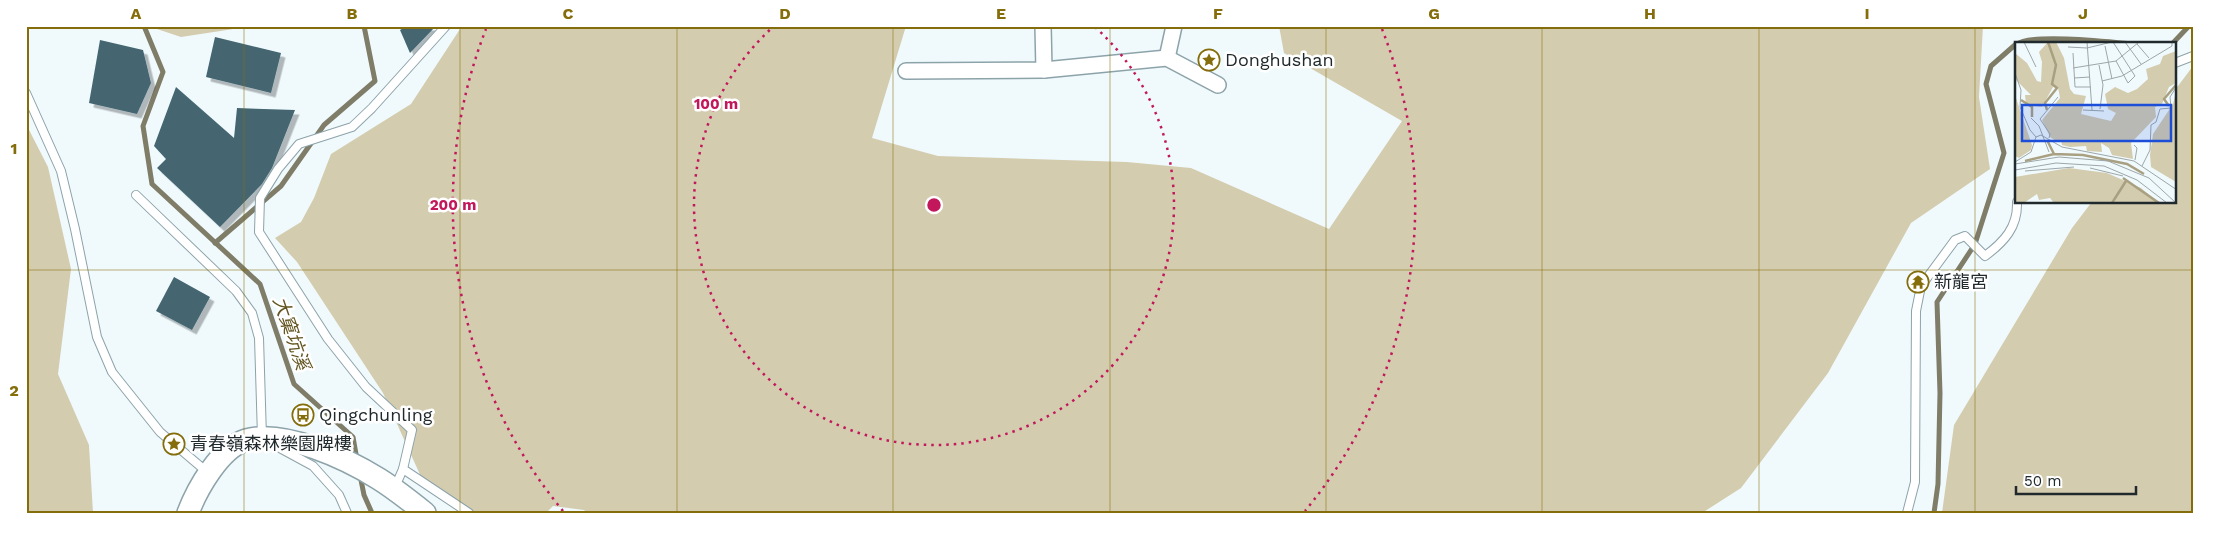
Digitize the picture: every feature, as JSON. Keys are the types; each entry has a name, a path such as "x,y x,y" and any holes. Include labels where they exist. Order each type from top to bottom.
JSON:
{"street":[{"path":"1043,26 1044,70"},
{"path":"1167,58 1174,26"},
{"path":"906,72 1044,70 1167,58 1218,85"},
{"path":"188,513 209,474 227,452 245,441 262,438 289,439 350,464 386,483 425,513"}],"lane":[{"path":"386,483 403,469 412,430 366,387 328,339 259,232 260,198 278,169 299,144 352,127 372,108 446,26"},
{"path":"2176,63 2193,56"},
{"path":"26,93 60,170 75,229 97,337 112,372 160,432 209,474"},
{"path":"136,195 236,292 252,313 259,338 262,438 313,466 339,495 347,513"},
{"path":"1907,513 1915,482 1916,311 1921,286 1955,240 1967,237 1985,256 2004,242 2018,217 2017,204"},
{"path":"403,469 469,513"}],"shaded area":[{"path":"148,26 253,26 181,37"},
{"path":"462,26 906,26 872,138 938,156 1127,162 1191,168 1329,229 1402,121 1284,53 1279,26 1983,26 1979,97 1990,169 1911,223 1828,373 1741,488 1702,513 587,513 584,510 553,506 546,513 468,513 422,479 383,393 297,262 275,238 301,222 314,198 331,154 411,104"},
{"path":"2193,66 2193,513 1942,513 1954,425 2072,228 2090,204 2176,204 2176,89"},
{"path":"26,124 48,167 71,269 58,374 89,445 93,513 26,513"}],"building":[{"path":"407,26 436,26 410,53 400,30"},
{"path":"215,37 281,53 271,93 206,77"},
{"path":"100,40 143,50 151,83 137,114 89,103"},
{"path":"176,87 234,138 237,108 295,110 272,168 262,184 220,227 157,168 166,159 154,146"},
{"path":"174,277 210,297 192,330 156,311"}],"waterway":[{"name":"大窠坑溪","path":"144,26 163,72 143,126 152,184 260,284 294,384 353,437 357,460"},
{"name":"大窠坑溪","path":"215,243 281,186 324,125 375,81 364,26"},
{"path":"2174,42 2189,26"},
{"path":"2022,42 2038,39 2112,42"},
{"path":"1934,513 1938,484 1940,393 1937,302 1975,244 2004,153 1986,84 1991,66 2015,45"},
{"name":"大窠坑溪","path":"360,475 364,495 372,513"}],"place":[{"name":"Donghushan","path":"1209,60"},
{"name":"新龍宮","path":"1918,282"},
{"name":"Qingchunling","path":"303,415"},
{"name":"青春嶺森林樂園牌樓","path":"174,444"}]}
